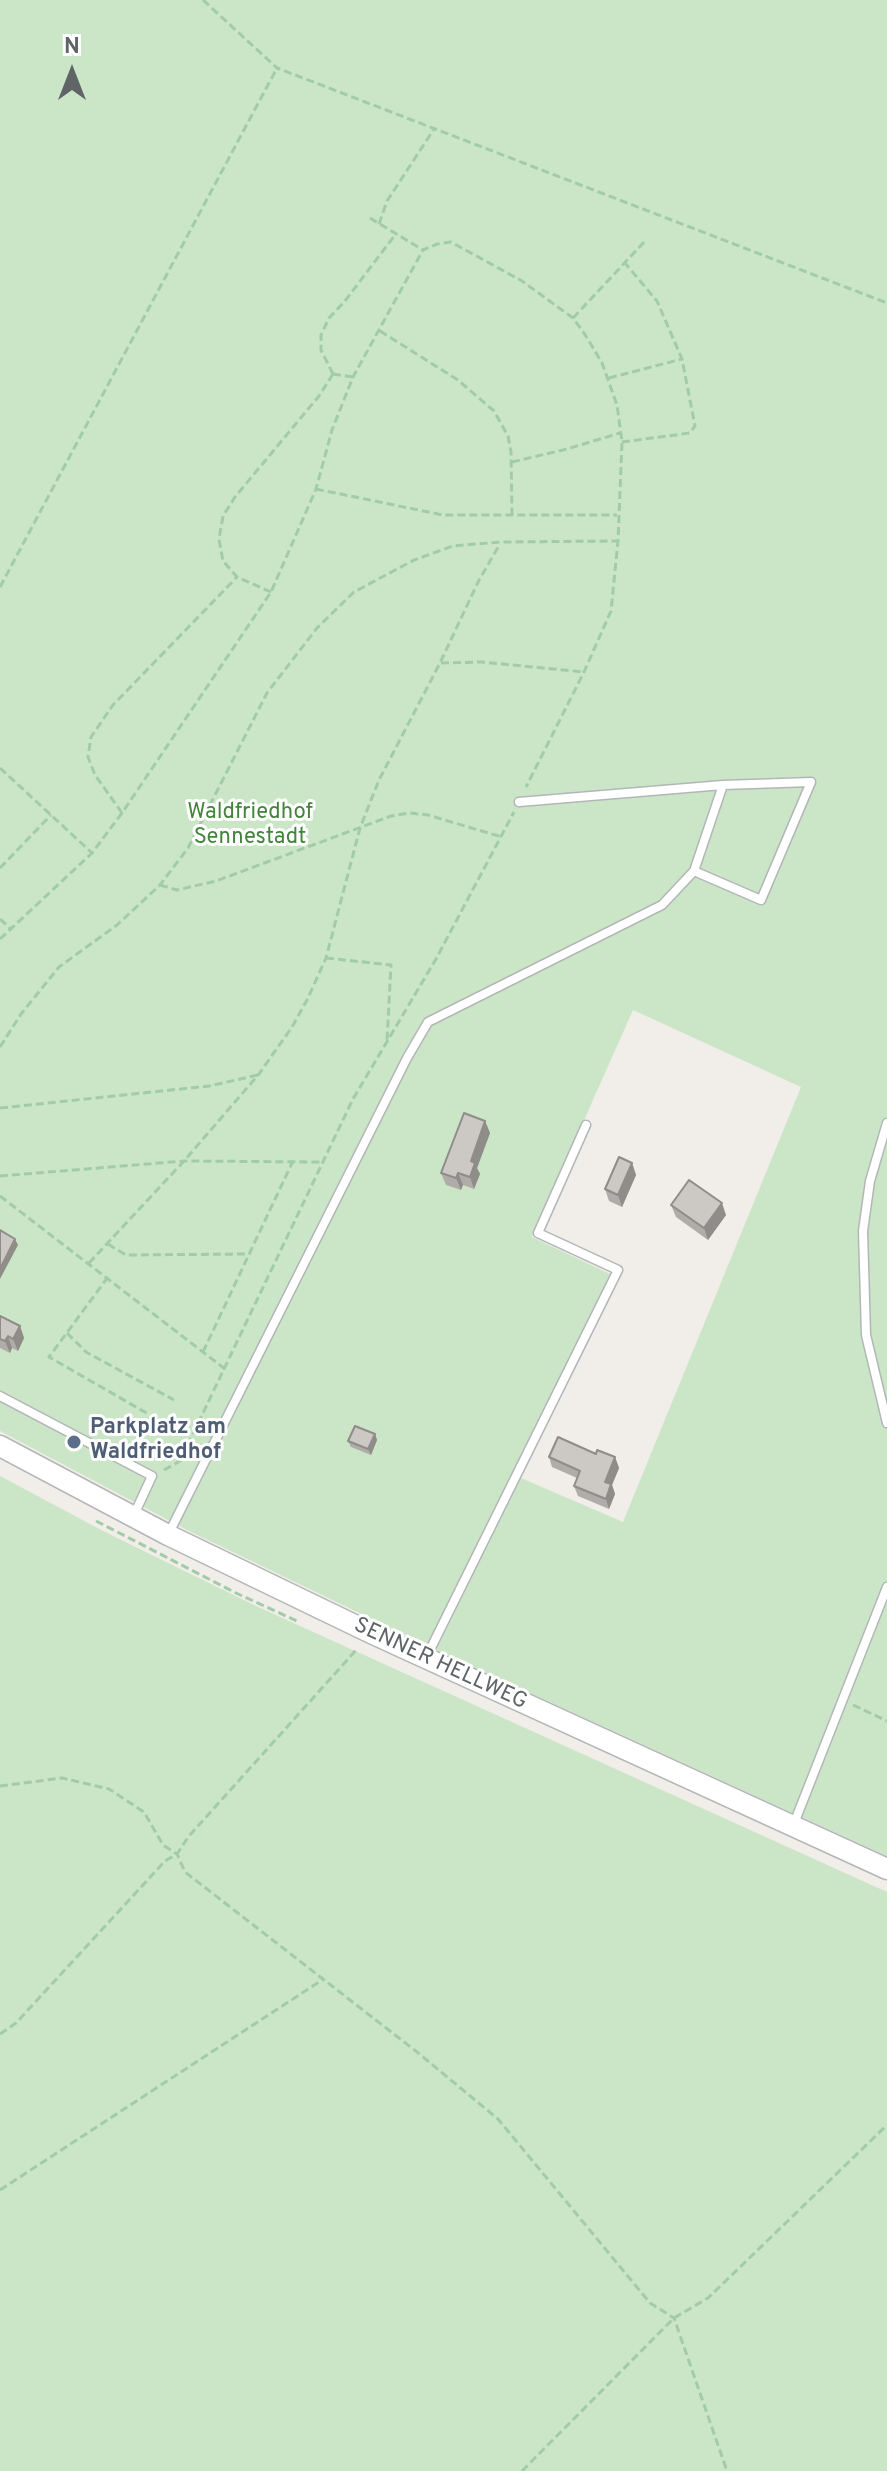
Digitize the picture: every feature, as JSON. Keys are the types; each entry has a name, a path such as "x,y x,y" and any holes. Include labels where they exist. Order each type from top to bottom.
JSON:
{"street":[{"name":"SENNER HELLWEG","path":"0,1446 133,1518 371,1633 887,1869"}],"lane":[{"path":"519,802 723,785 811,782 761,900 694,871"},
{"path":"168,1535 428,1022 662,905 694,871 723,785"},
{"path":"887,1123 870,1181 863,1231 866,1335 887,1423"},
{"path":"426,1658 618,1270 538,1233 586,1125"},
{"path":"0,1396 152,1476 133,1518"},
{"path":"793,1827 887,1587"}],"path":[{"path":"203,0 277,68 887,303"},
{"path":"0,587 277,68"},
{"path":"379,224 387,201 434,129"},
{"path":"370,218 423,250"},
{"path":"333,374 321,350 321,335 329,318 395,235"},
{"path":"573,318 646,240"},
{"path":"0,939 92,853 271,592 316,489 332,430 353,377 423,250 451,242 522,281 573,318 609,378 617,405 622,442 618,541 611,611 502,837 436,959 353,1099 180,1461 152,1476"},
{"path":"622,442 690,433 695,426 682,359 657,301 625,263"},
{"path":"379,331 458,380 494,411 508,436 512,462 512,516"},
{"path":"609,378 682,359"},
{"path":"333,374 353,377"},
{"path":"271,592 237,577 223,561 219,539 223,516 235,497 319,396 333,374"},
{"path":"512,462 620,433"},
{"path":"316,489 443,515 617,515"},
{"path":"0,1047 21,1014 59,967 117,925 160,885 188,848 267,693 317,628 354,592 414,560 453,546 501,542 618,541"},
{"path":"89,1263 184,1161 259,1074 292,1027 326,958 360,828 379,780 501,542"},
{"path":"122,813 88,757 91,737 113,705 237,577"},
{"path":"440,663 482,662 584,672"},
{"path":"0,768 92,853"},
{"path":"160,885 177,890 216,881 391,816 410,813 428,815 502,837"},
{"path":"0,868 51,815"},
{"path":"0,919 11,929"},
{"path":"326,958 391,965 387,1042"},
{"path":"0,1108 209,1086 259,1074"},
{"path":"0,1176 184,1161 323,1162"},
{"path":"203,1352 293,1161"},
{"path":"0,1196 225,1369"},
{"path":"108,1244 126,1255 250,1254"},
{"path":"108,1277 49,1357 150,1415"},
{"path":"67,1333 86,1352 174,1400"},
{"path":"0,2034 16,2023 165,1861 177,1854 189,1836 371,1633"},
{"path":"843,1700 887,1721"},
{"path":"0,1786 62,1778 109,1789 144,1812 163,1845 177,1854 185,1872 417,2052 498,2119 650,2303 674,2318 727,2471"},
{"path":"0,2190 322,1980"},
{"path":"522,2471 674,2318 708,2298 887,2125"}],"green space":[{"name":"Waldfriedhof Sennestadt","path":"0,0 887,0 887,1856 436,1650 521,1478 623,1522 801,1087 633,1010 532,1237 612,1275 428,1646 187,1530 0,1431"},
{"path":"0,1476 256,1606 887,1892 887,2471 0,2471"}],"building":[{"path":"464,1113 485,1121 471,1161 475,1163 470,1177 458,1173 456,1178 441,1173"},
{"path":"619,1157 632,1163 618,1195 605,1189"},
{"path":"689,1180 722,1203 704,1228 671,1205"},
{"path":"0,1230 15,1239 0,1269"},
{"path":"0,1316 20,1326 13,1339 8,1336 5,1341 0,1339"},
{"path":"355,1426 375,1434 368,1449 348,1441"},
{"path":"558,1437 596,1454 597,1450 615,1457 605,1482 611,1484 606,1499 574,1486 580,1471 549,1457"}],"place":[{"name":"Parkplatz am Waldfriedhof","path":"74,1442"}]}
